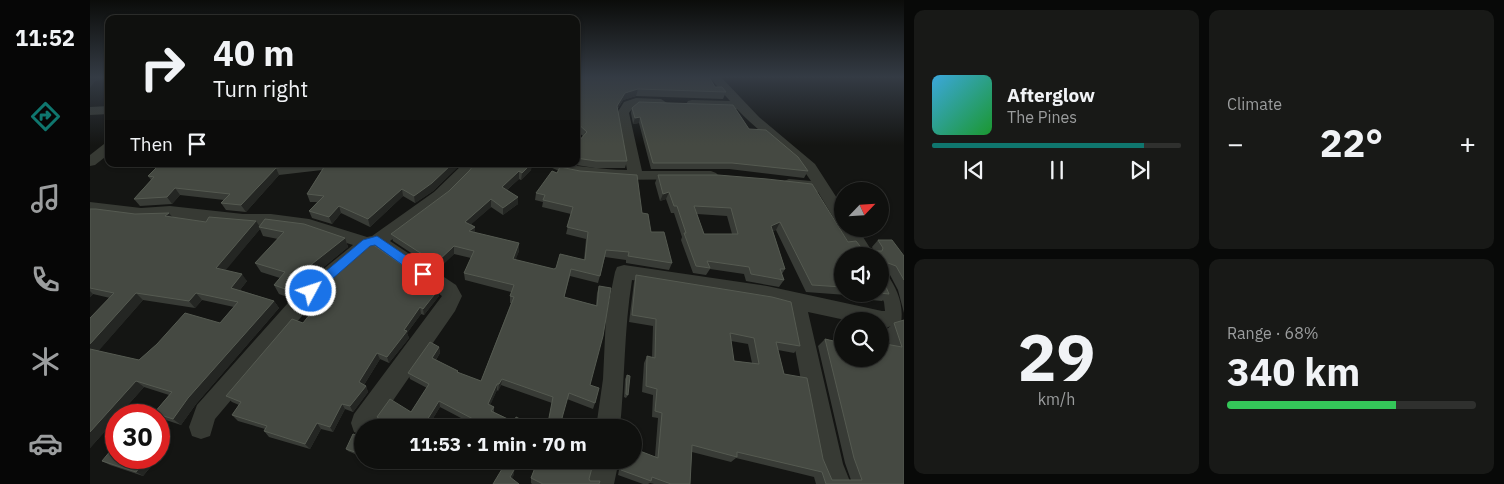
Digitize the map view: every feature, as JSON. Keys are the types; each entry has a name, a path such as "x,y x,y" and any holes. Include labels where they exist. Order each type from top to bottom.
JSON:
{"street":[{"path":"734,100 754,120 810,167 834,204"},
{"path":"635,174 623,112 628,105 636,102 739,105"},
{"path":"90,111 105,110"},
{"path":"90,162 105,150"},
{"path":"201,427 205,413 311,291 372,242 434,201 469,167"},
{"path":"562,167 571,171 605,174 728,176"},
{"path":"777,182 824,187"},
{"path":"90,207 141,214 170,212 309,225 372,242 449,290 452,296 448,305 365,419"},
{"path":"609,419 614,379 616,316 624,272 796,300 882,320 894,317 896,311 896,305 889,294"},
{"path":"796,300 830,464 838,484"},
{"path":"601,484 604,469"}],"building":[{"path":"580,100 621,100 617,106 627,161 596,161 580,159 580,140 587,132 580,126"},
{"path":"639,102 733,105 749,129 766,130 798,157 808,171 732,163 653,163 640,117 635,118 632,108"},
{"path":"157,167 285,167 276,168 241,205 221,203 230,194 175,188 167,197 134,199 154,177 148,176"},
{"path":"324,167 449,167 432,183 414,196 402,189 368,219 339,206 329,217 309,211 324,196 307,194"},
{"path":"472,167 528,167 522,173 519,171 502,187 518,197 503,208 491,199 465,222 475,227 469,231 519,243 513,259 554,269 560,254 585,260 588,232 567,227 573,207 543,200 545,195 536,193 552,171 557,173 560,167 580,171 637,175 642,213 648,214 651,232 664,232 672,263 628,256 629,252 606,250 600,276 571,269 564,297 597,306 599,286 611,288 603,336 590,385 599,388 595,403 569,393 562,418 565,419 549,419 553,397 502,379 497,384 488,404 494,407 491,411 508,419 473,419 439,401 428,419 380,419 377,417 390,399 411,412 429,384 408,373 430,342 439,347 432,358 457,372 481,381 514,297 510,296 514,285 464,273 474,251 454,246 436,263 391,234 449,191"},
{"path":"658,175 718,175 812,184 834,219 834,238 846,238 848,242 856,241 861,247 834,247 834,286 812,285 780,222 771,226 785,269 780,269 784,280 751,274 749,267 707,261 710,268 696,266 677,206 674,206 669,192 663,194","holes":["694,206 731,208 738,234 704,234"]},
{"path":"90,209 135,214 169,213 165,216 206,222 209,217 256,221 216,268 242,274 231,288 274,301 188,398 173,419 170,418 170,404 162,404 172,392 136,381 115,404 105,404 105,415 90,432 90,349 139,360 157,344 185,313 220,323 238,302 196,293 189,301 136,293 90,344 90,318 114,293 90,288"},
{"path":"265,219 304,224 345,238 298,275 285,289 274,285 285,272 255,263 284,232 259,227"},
{"path":"878,240 892,240 904,256 904,280 896,266 889,263 889,247 882,247"},
{"path":"372,244 438,290 423,309 420,307 404,330 407,331 387,357 377,353 359,382 366,386 350,406 342,404 330,427 317,423 305,444 264,431 267,426 232,415 241,402 226,396 292,319 303,323 321,300 312,296"},
{"path":"636,275 772,297 791,302 800,346 776,342 784,374 807,378 823,459 832,480 862,480 854,458 825,339 834,341 834,367 889,367 889,345 902,347 894,323 904,320 904,484 826,484 822,472 737,452 737,457 692,445 690,484 671,484 652,477 651,481 621,470 642,469 642,452 658,458 662,413 655,411 657,389 646,386 647,356 655,358 656,319 632,315","holes":["730,333 754,338 759,364 734,361"]},
{"path":"627,375 630,376 628,395 626,394"},
{"path":"353,434 354,434 354,452 346,449"},
{"path":"127,469 138,469 136,472"},
{"path":"502,469 512,469 514,470 510,477 519,484 493,484"},
{"path":"534,469 592,469 590,481 600,481 599,484 543,484 531,478"}],"route":[{"path":"311,291 367,243 377,241 423,274"}]}
